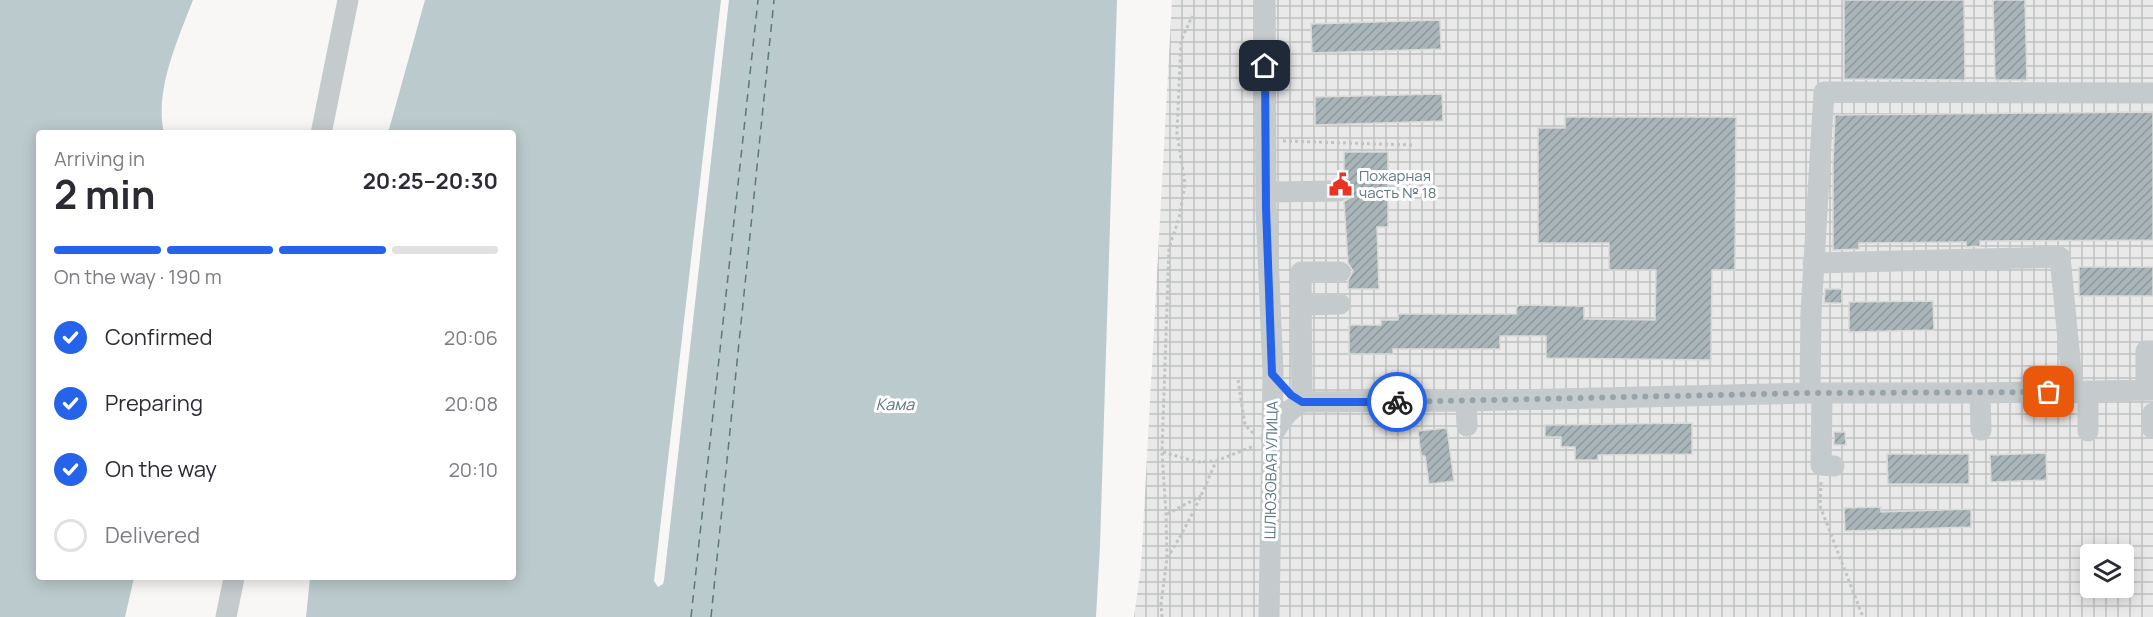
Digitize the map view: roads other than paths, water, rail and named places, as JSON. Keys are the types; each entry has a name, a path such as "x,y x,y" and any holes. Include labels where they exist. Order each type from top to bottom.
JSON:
{"street":[{"path":"322,130 348,0"},
{"name":"ШЛЮЗОВАЯ УЛИЦА","path":"1265,0 1266,192 1272,374 1267,440 1269,617"},
{"path":"1827,466 1816,393 1813,263 1824,92 2153,93"},
{"path":"1266,192 1340,191"},
{"path":"1813,263 2060,257 2088,431"},
{"path":"1302,402 1301,272 1340,272"},
{"path":"1301,305 1340,304"},
{"path":"1267,440 1282,417 1302,402 2150,390 2146,351 2153,351"},
{"path":"1272,374 1291,395 1302,402"},
{"path":"1980,393 1981,430"},
{"path":"1466,401 1467,426"},
{"path":"226,617 234,580"}],"water":[{"path":"0,0 193,0 169,65 162,100 164,130 36,130 36,580 134,580 125,617 0,617"},
{"name":"Кама","path":"425,0 721,0 654,581 658,587 663,584 664,580 729,0 1117,0 1096,617 306,617 310,580 516,580 516,130 389,130"}],"place":[{"name":"Пожарная часть № 18","path":"1341,184"}]}
